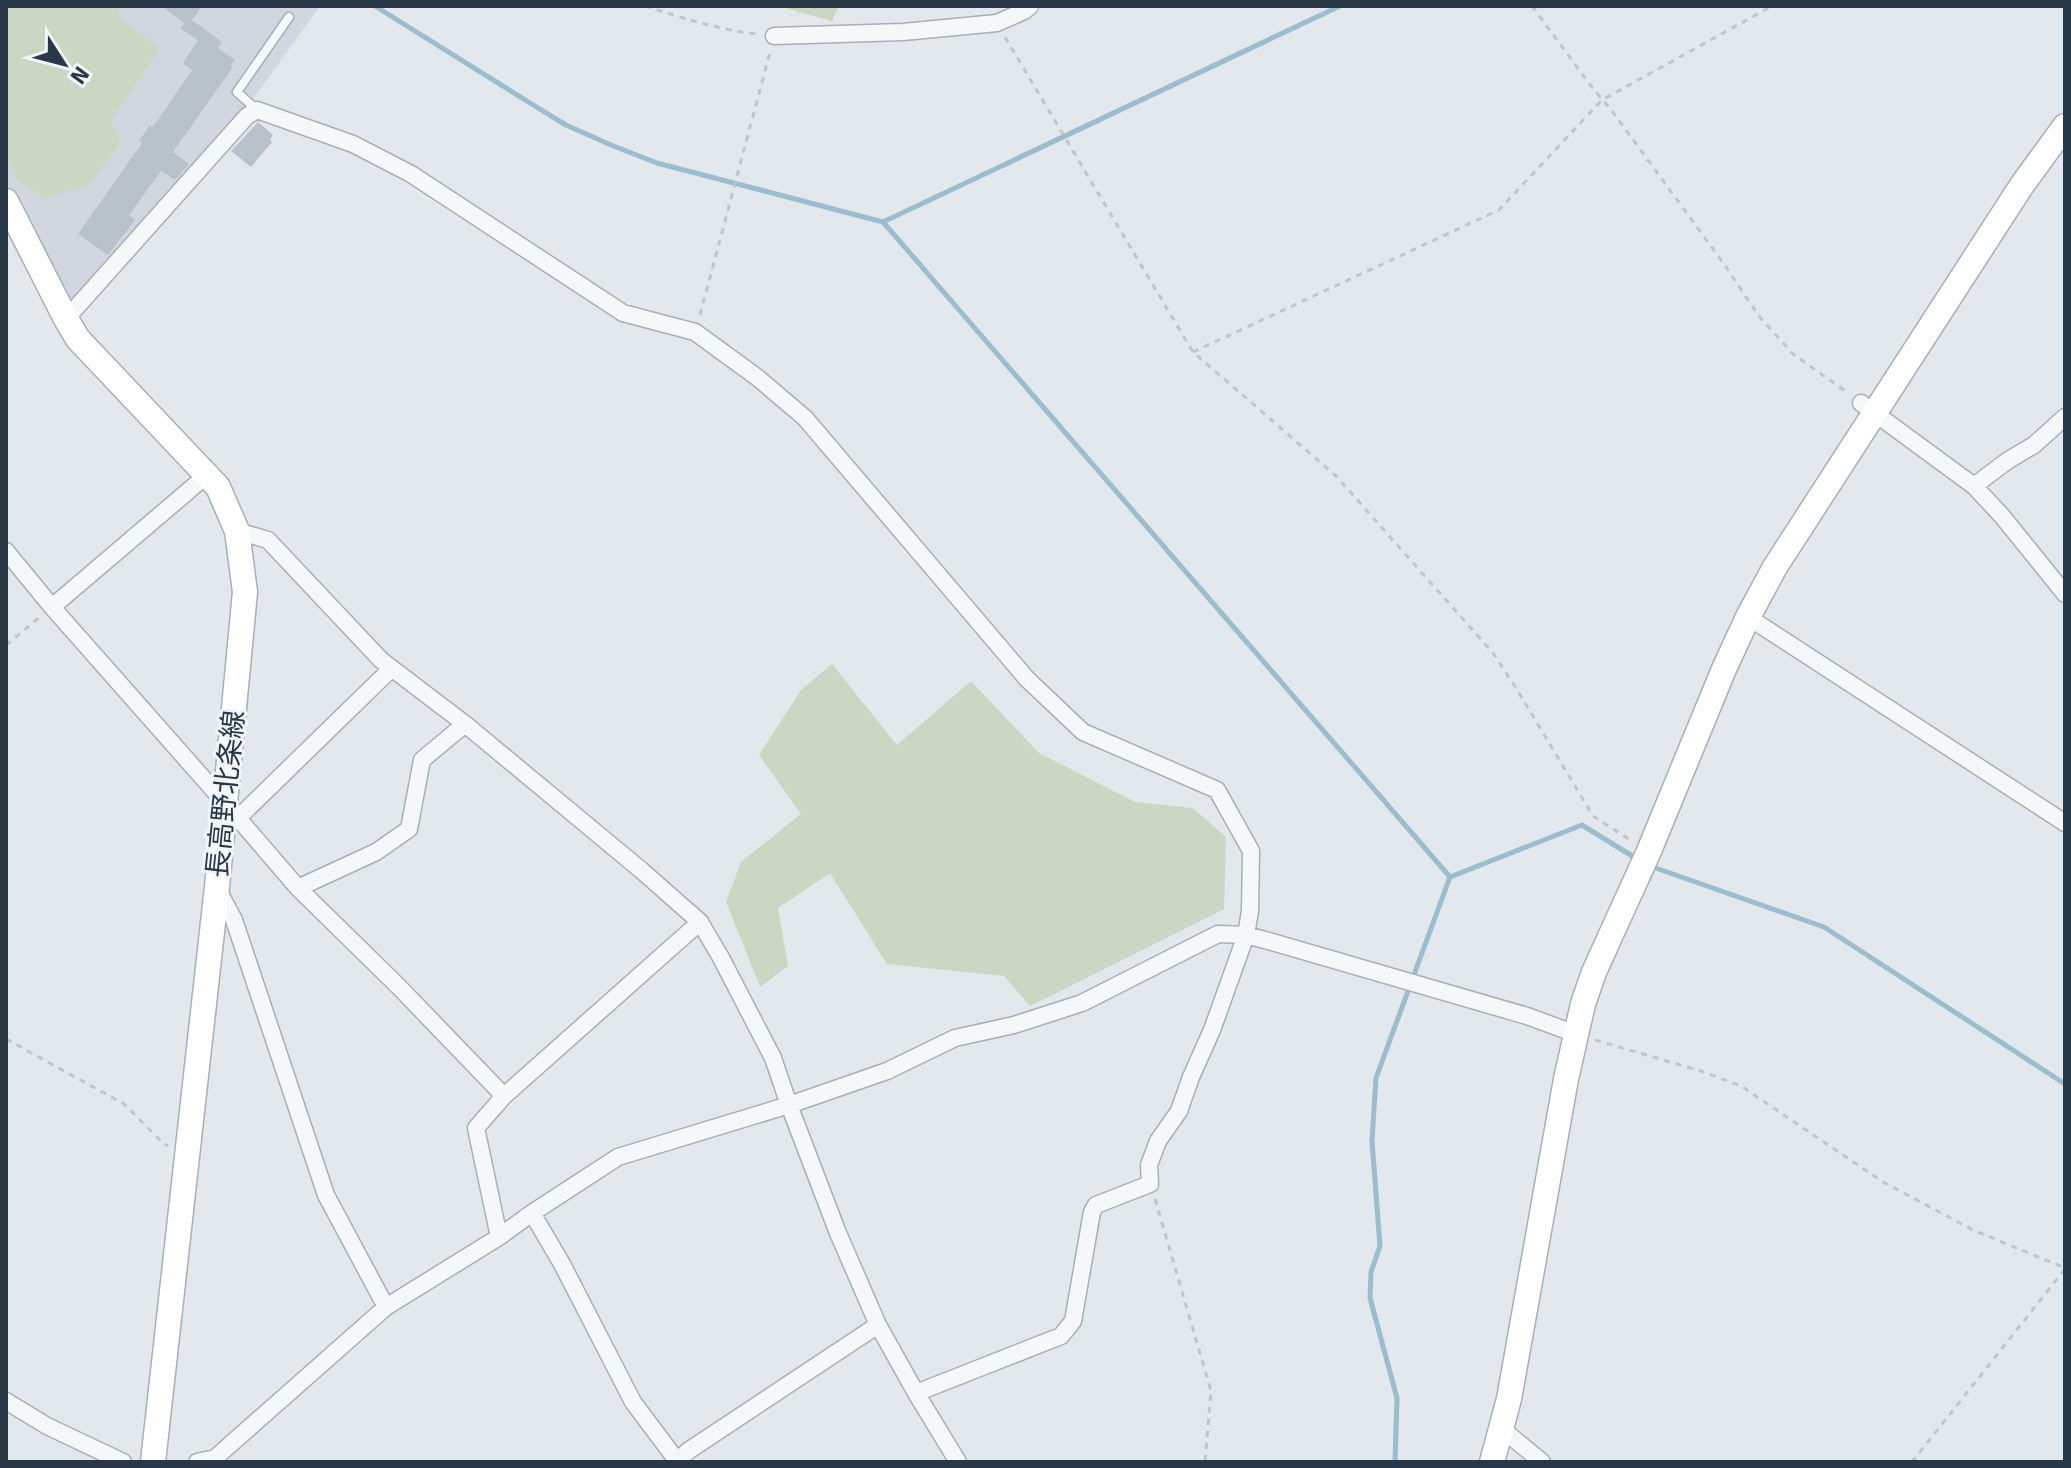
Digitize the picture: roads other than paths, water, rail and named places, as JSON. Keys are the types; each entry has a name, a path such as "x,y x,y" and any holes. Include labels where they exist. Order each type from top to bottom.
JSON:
{"street":[{"path":"774,36 903,32 997,23 1030,6"},
{"path":"66,319 247,116 257,110 353,144 411,174 623,313 695,332 758,378 805,418 1027,679 1083,732 1217,790 1251,851 1250,911 1246,935 1179,1111 1158,1141 1149,1165 1150,1184 1096,1205 1092,1212 1073,1321 1061,1336 916,1393"},
{"path":"1492,1462 1502,1429 1576,1034 1594,972 1649,851 1724,669 1775,567 1868,408 2065,126"},
{"name":"長高野北条線","path":"6,201 78,339 218,487 237,531 245,592 232,810 217,887 153,1462"},
{"path":"1868,408 1974,486 2065,594"},
{"path":"1974,486 2034,445 2065,417"},
{"path":"52,607 207,475"},
{"path":"237,531 268,540 381,660 465,724 700,922 773,1058 838,1233 878,1325 958,1462"},
{"path":"6,551 298,888 504,1096"},
{"path":"1748,617 2065,823"},
{"path":"232,810 392,668"},
{"path":"298,888 376,852 409,829 422,760 465,724"},
{"path":"217,887 234,920 326,1195 386,1307"},
{"path":"499,1237 476,1128 504,1096 700,922"},
{"path":"197,1462 215,1458 386,1307 499,1237 618,1157 789,1105 887,1071 955,1038 1002,1028 1082,1003 1218,934 1246,935 1527,1016 1576,1034"},
{"path":"532,1213 562,1264 633,1402 678,1461 688,1451 878,1325"},
{"path":"6,1401 47,1426 123,1462"},
{"path":"1502,1429 1542,1462"}],"lane":[{"path":"257,110 237,92 289,17"}],"waterway":[{"path":"375,6 566,125 611,145 657,163 883,222 1340,6"},
{"path":"883,222 1450,877 1376,1078 1372,1141 1380,1246 1371,1272 1370,1298 1397,1398 1395,1462"},
{"path":"1450,877 1582,825 1637,859"},
{"path":"1650,866 1824,927 2065,1084"}]}
